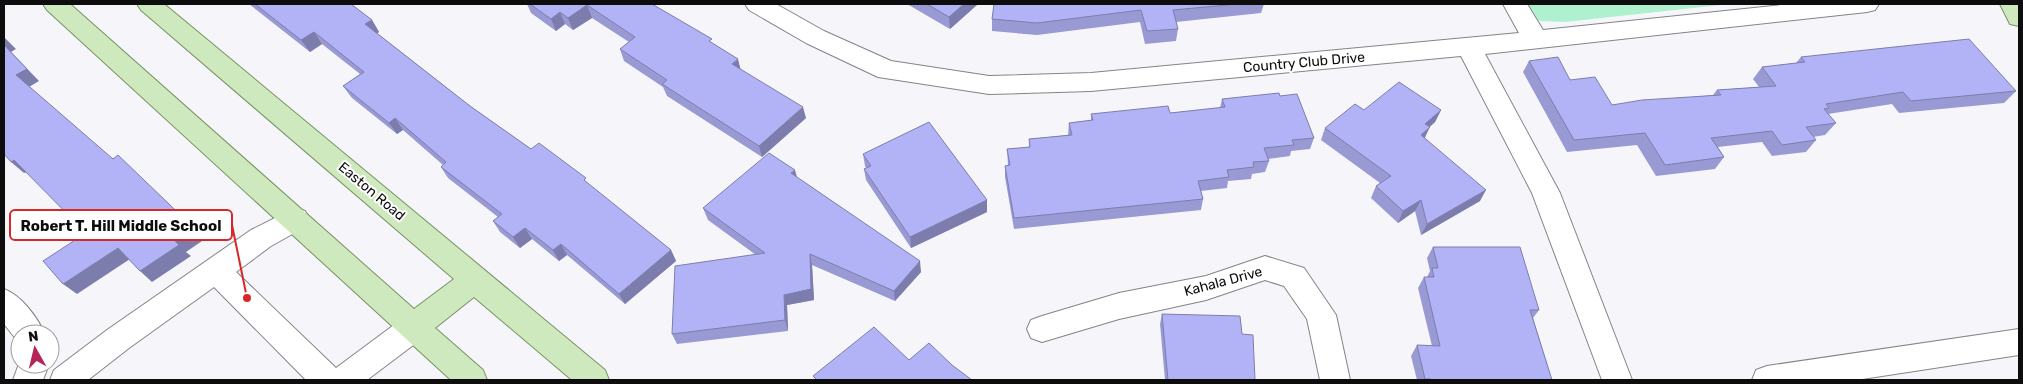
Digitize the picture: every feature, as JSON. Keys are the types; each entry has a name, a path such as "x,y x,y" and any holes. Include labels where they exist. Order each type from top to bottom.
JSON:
{"main road":[{"path":"55,4 472,380"},
{"name":"Easton Road","path":"148,4 594,380"},
{"path":"2012,4 2019,18"},
{"path":"413,328 475,279"}],"street":[{"name":"Country Club Drive","path":"757,4 815,37 887,70 989,85 1091,82 1469,47 1867,4"},
{"path":"1514,4 1536,40"},
{"path":"1469,47 1546,192 1617,380"},
{"path":"65,380 118,339 215,270 261,238 295,219"},
{"name":"Kahala Drive","path":"1042,329 1119,306 1206,288 1265,268 1294,277 1321,316 1335,380"},
{"path":"215,270 327,380"},
{"path":"4,302 22,324"},
{"path":"344,380 413,328"},
{"path":"1767,380 2019,342"}],"green space":[{"path":"1528,4 1730,4 1565,22 1539,21"}],"building":[{"path":"255,4 351,4 372,20 365,24 470,106 531,149 539,143 586,178 584,180 671,250 619,294 561,244 553,250 525,228 513,237 493,221 502,214 441,167 446,162 395,118 389,123 343,86 364,72 314,32 301,40"},
{"path":"530,4 652,4 712,39 709,41 738,59 732,64 803,107 759,146 662,84 667,80 620,49 635,37 587,5 568,18 560,12 551,19"},
{"path":"927,4 964,4 949,17"},
{"path":"994,4 1238,4 1173,10 1178,29 1147,31 1141,10 1037,23 992,19"},
{"path":"1969,39 2016,91 1911,101 1903,92 1826,104 1829,108 1824,109 1836,123 1806,127 1816,140 1782,145 1772,131 1711,138 1724,157 1665,165 1645,133 1574,140 1529,61 1558,57 1570,80 1595,77 1612,105 1642,100 1721,95 1717,90 1776,86 1762,67 1805,62 1801,57"},
{"path":"4,45 27,69 16,75 113,159 118,155 194,228 175,241 179,245 140,271 118,248 63,284 43,261 86,233 14,160 11,162 4,154"},
{"path":"1399,82 1441,110 1425,124 1430,127 1421,135 1486,190 1427,224 1421,200 1403,211 1376,186 1391,176 1325,128 1355,104 1364,110"},
{"path":"1279,93 1280,96 1297,94 1314,138 1292,140 1294,145 1264,148 1269,161 1253,162 1254,167 1227,170 1229,177 1198,181 1203,199 1014,218 1005,166 1010,165 1007,149 1030,147 1029,139 1072,135 1069,123 1093,120 1091,114 1168,106 1170,113 1225,107 1222,99"},
{"path":"929,122 987,200 910,237 864,169 871,166 863,154"},
{"path":"769,153 795,170 791,173 920,261 894,291 810,254 811,289 784,295 785,320 672,334 675,266 765,253 703,208"},
{"path":"1433,247 1520,247 1539,310 1530,310 1552,380 1425,379 1417,345 1440,346 1424,277 1434,277 1432,268 1438,268"},
{"path":"1162,314 1240,316 1242,334 1253,335 1255,380 1168,380"},
{"path":"874,327 909,360 929,343 952,365 972,380 817,380 813,376"}],"place":[{"name":"Robert T. Hill Middle School","path":"247,298"}]}
